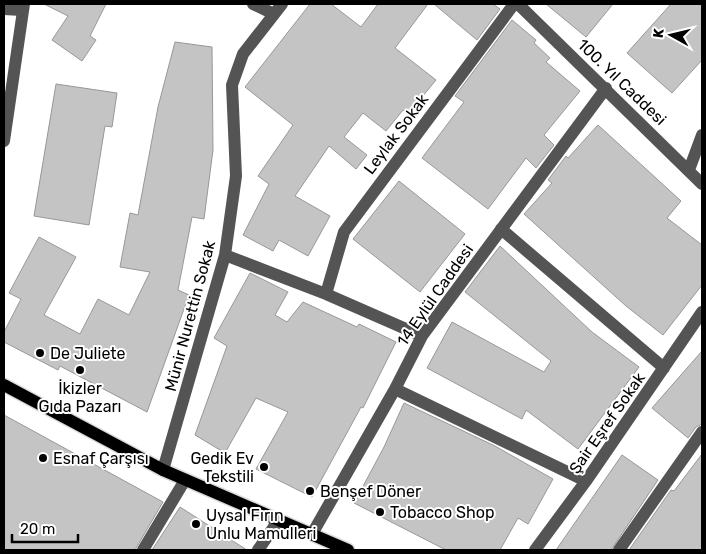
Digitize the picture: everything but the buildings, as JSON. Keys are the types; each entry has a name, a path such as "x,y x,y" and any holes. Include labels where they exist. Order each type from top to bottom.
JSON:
{"main road":[{"path":"4,385 163,470 278,522 348,550"}],"street":[{"path":"253,4 274,14"},
{"name":"Münir Nurettin Sokak","path":"163,470 226,256 236,176 232,85 243,54 282,4"},
{"name":"Leylak Sokak","path":"326,294 344,232 514,4"},
{"name":"100. Yıl Caddesi","path":"518,4 702,184"},
{"path":"4,10 23,7 4,141"},
{"name":"14 Eylül Caddesi","path":"312,534 395,389 422,336 606,88"},
{"path":"689,170 702,134"},
{"path":"501,229 664,368"},
{"path":"226,256 326,294 422,336"},
{"name":"Şair Eşref Sokak","path":"535,550 586,481 702,312"},
{"path":"395,389 586,481"},
{"path":"619,550 702,432"},
{"path":"143,550 185,480"},
{"path":"258,550 278,522"}],"place":[{"name":"De Juliete","path":"40,353"},
{"name":"İkizler Gıda Pazarı","path":"80,370"},
{"name":"Esnaf Çarşısı","path":"43,458"},
{"name":"Gedik Ev Tekstili","path":"264,467"},
{"name":"Benşef Döner","path":"310,491"},
{"name":"Tobacco Shop","path":"380,512"},
{"name":"Uysal Fırın Unlu Mamulleri","path":"196,524"}]}
